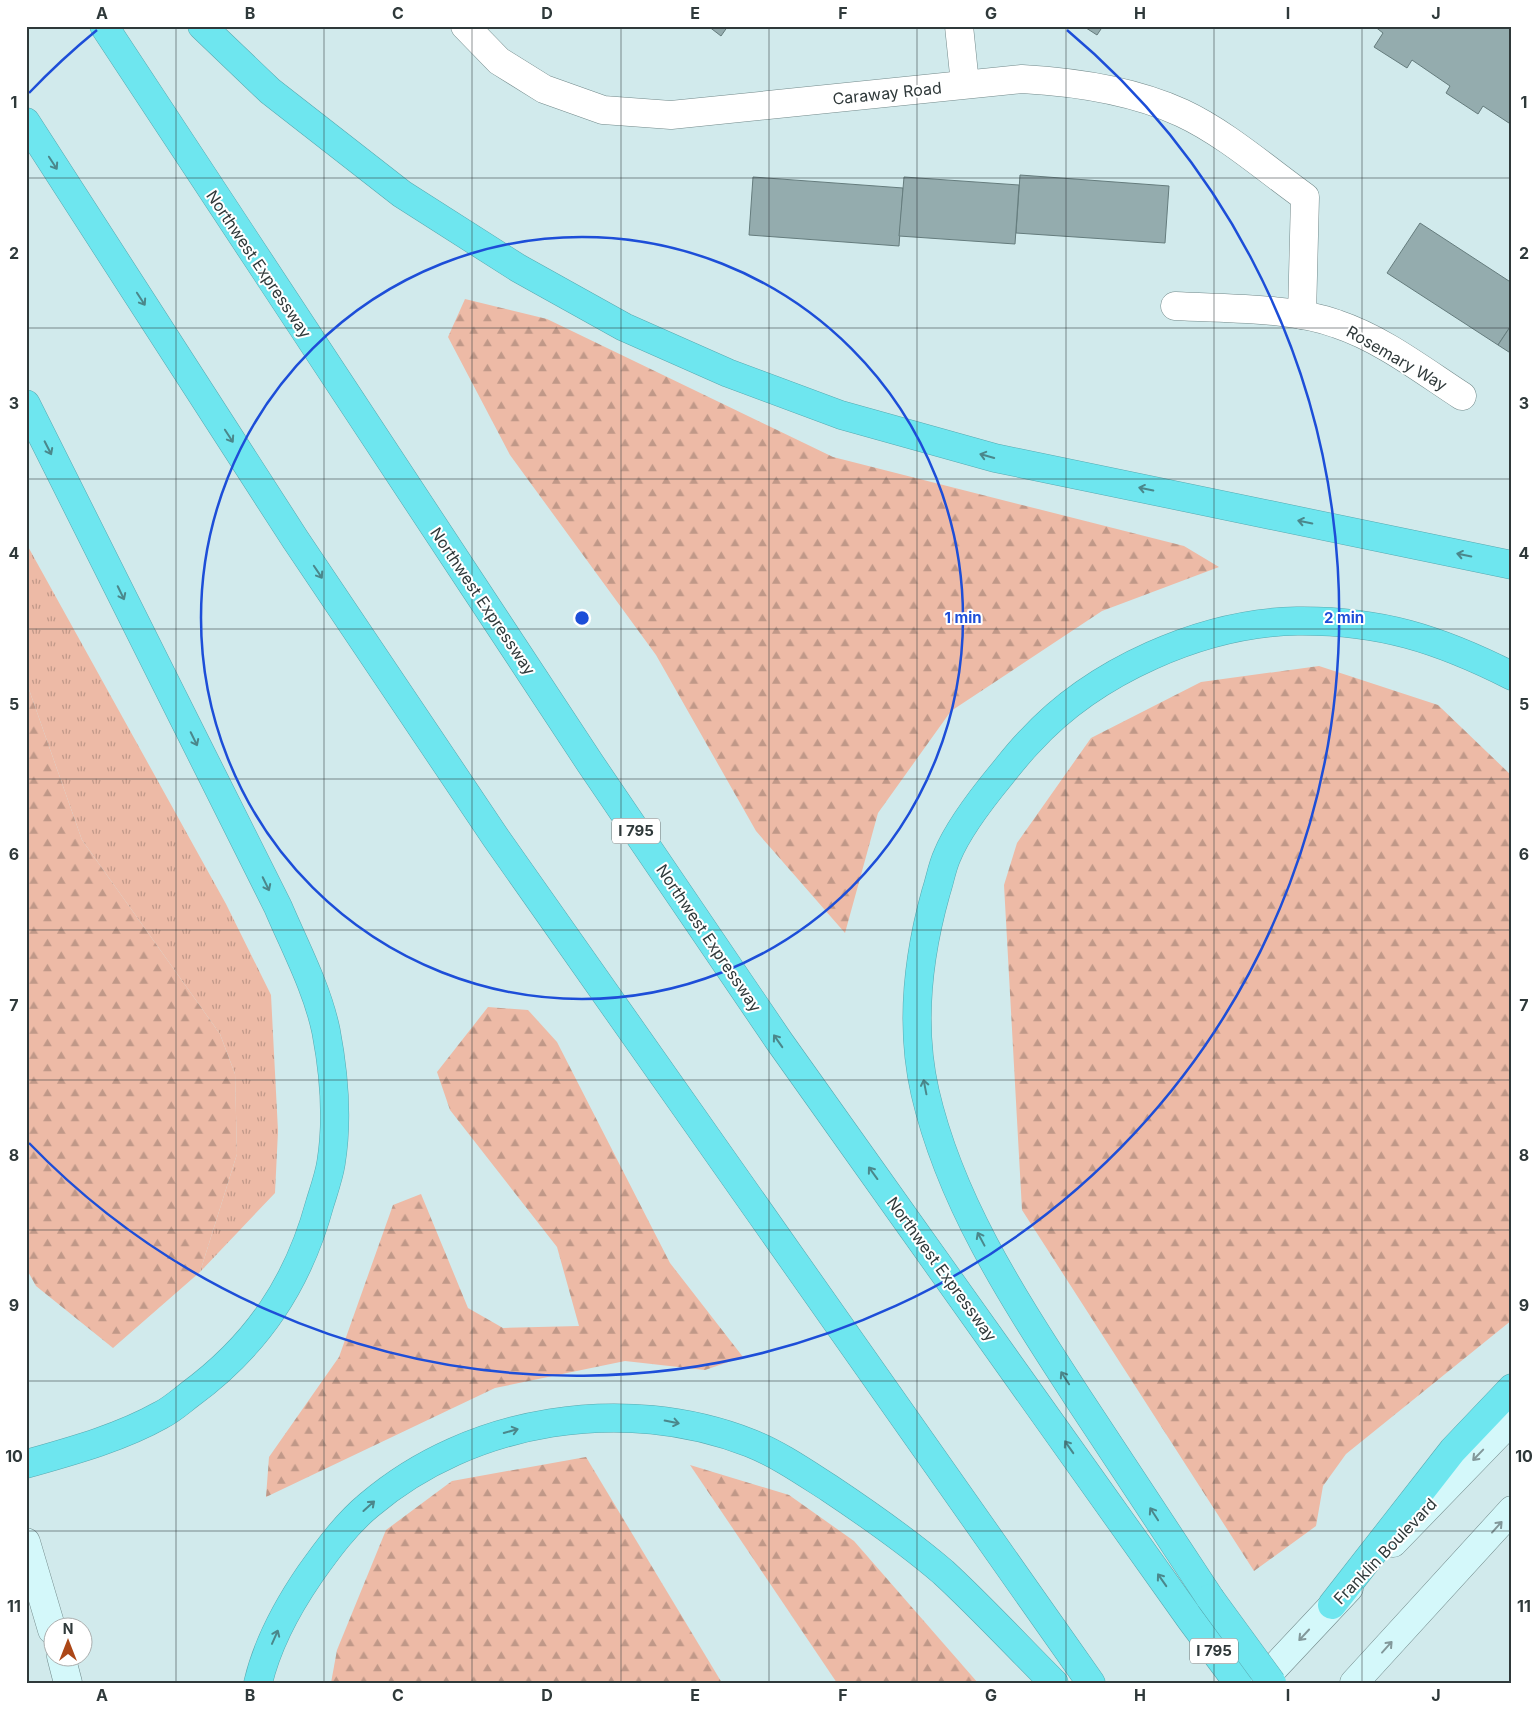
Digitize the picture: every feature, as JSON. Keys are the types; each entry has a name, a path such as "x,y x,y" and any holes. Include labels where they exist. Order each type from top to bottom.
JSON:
{"highway":[{"name":"Northwest Expressway","path":"104,26 580,747 778,1041 1190,1620 1238,1683"},
{"path":"202,26 270,91 402,194 518,268 624,327 728,373 841,415 995,458 1512,565"},
{"path":"26,122 290,530 496,838 1091,1683"},
{"path":"26,404 278,907 312,986 326,1030 332,1076 334,1119 331,1163 302,1258 280,1301 245,1347 207,1382 162,1415 117,1435 26,1464"},
{"path":"1272,1683 1210,1598 1016,1302 972,1222 940,1148 924,1088 916,1024 920,969 928,923 947,855 982,798 1031,739 1068,706 1118,672 1173,646 1232,629 1294,621 1354,624 1406,632 1466,652 1512,676"},
{"path":"1332,1605 1453,1450 1512,1388"},
{"path":"258,1683 261,1668 299,1590 330,1546 368,1505 413,1472 465,1445 516,1429 567,1421 618,1418 664,1421 706,1429 751,1444 798,1468 855,1505 942,1572 1054,1683"}],"main road":[{"name":"Franklin Boulevard","path":"1260,1683 1332,1605 1512,1420"},
{"path":"1354,1683 1512,1510"},
{"path":"26,1542 48,1616"},
{"path":"63,1666 68,1683"}],"street":[{"name":"Caraway Road","path":"465,26 499,61 544,89 603,110 671,115 1022,79 1069,82 1123,93 1182,113 1234,145 1305,197 1302,315"},
{"path":"959,26 965,84"},
{"name":"Rosemary Way","path":"1175,306 1302,315 1338,324 1387,348 1462,396"}],"green space":[{"path":"465,299 547,319 833,457 1184,546 1219,567 1102,611 951,711 878,813 845,933 756,831 656,655 510,455 448,337"},
{"path":"26,543 226,904 271,995 278,1131 275,1193 200,1272 237,1154 235,1074 220,1034 82,840 26,681"},
{"path":"1319,666 1438,705 1512,776 1512,1320 1346,1454 1323,1486 1316,1526 1254,1571 1022,1210 1004,885 1017,843 1091,738 1201,682"},
{"path":"26,681 82,840 220,1034 235,1074 237,1154 200,1272 113,1348 36,1286 26,1268"},
{"path":"488,1007 528,1010 557,1042 670,1263 743,1357 705,1370 625,1361 495,1388 266,1497 269,1457 339,1357 393,1205 421,1194 468,1308 503,1328 579,1326 557,1247 450,1110 437,1072"},
{"path":"586,1457 722,1683 331,1683 337,1650 386,1530 452,1481"},
{"path":"690,1465 789,1495 854,1541 978,1683 837,1683"}],"building":[{"path":"708,26 728,26 721,36"},
{"path":"1083,26 1103,26 1097,35"},
{"path":"1374,26 1512,26 1512,125 1483,106 1478,114 1446,93 1450,86 1412,60 1407,68 1374,47 1383,33"},
{"path":"1020,175 1169,186 1165,243 1016,233"},
{"path":"753,177 903,188 899,246 749,235"},
{"path":"904,177 1019,185 1015,244 899,236"},
{"path":"1420,223 1512,283 1512,324 1498,345 1387,273"},
{"path":"1512,324 1512,354 1498,345"}]}
